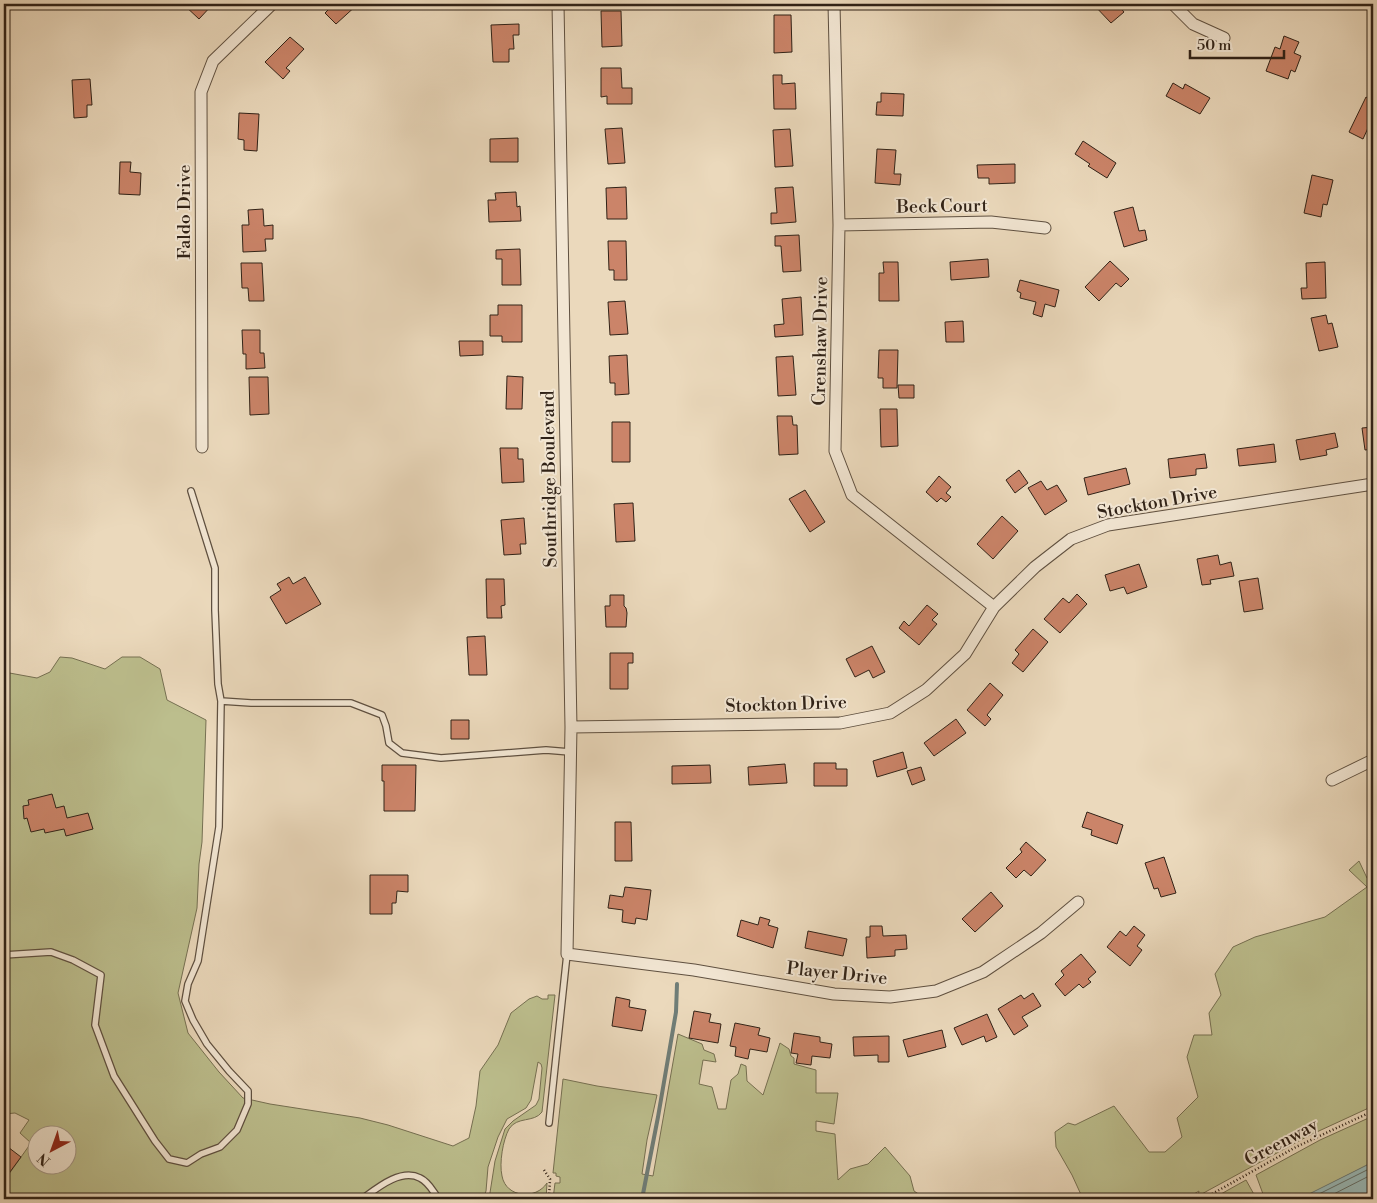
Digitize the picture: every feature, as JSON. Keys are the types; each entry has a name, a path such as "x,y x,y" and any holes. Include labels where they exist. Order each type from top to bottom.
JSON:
{"street":[{"name":"Faldo Drive","path":"202,447 201,92 213,61 272,4"},
{"name":"Southridge Boulevard","path":"558,4 570,727 567,954"},
{"name":"Crenshaw Drive","path":"834,4 839,225 835,451 852,495 994,608"},
{"path":"1173,4 1193,24 1224,38"},
{"name":"Beck Court","path":"839,225 991,222 1045,228"},
{"name":"Stockton Drive","path":"570,727 840,722 890,713 926,690 965,654 994,608 1035,567 1070,539 1108,526 1373,484"},
{"path":"1332,780 1373,760"},
{"name":"Player Drive","path":"567,954 694,970 834,994 890,998 936,991 983,972 1041,933 1078,902"}],"lane":[{"path":"4,955 51,952 73,960 101,976 95,1025 114,1076 155,1141 169,1159 188,1162 201,1154 220,1147 237,1130 248,1104 248,1091 207,1044 193,1020 185,1001 188,984 198,961 219,827 222,701 218,684 216,647 215,568 191,491"},
{"path":"222,701 351,702 382,715 389,743 402,753 441,758 546,750 570,752"},
{"path":"549,1123 567,954"},
{"path":"362,1199 382,1185 404,1175 419,1177 430,1186 438,1199"}],"path":[{"name":"Greenway","path":"1203,1199 1296,1147 1373,1110"},
{"path":"544,1170 550,1179 549,1199"}],"green space":[{"path":"60,657 72,658 105,669 122,657 140,657 160,669 167,700 206,720 202,842 197,908 178,993 188,1033 219,1072 243,1098 360,1118 453,1146 469,1138 476,1106 480,1071 498,1045 511,1013 529,999 537,996 542,999 548,999 548,995 555,995 542,1112 535,1117 516,1122 512,1125 503,1145 501,1158 502,1176 509,1189 522,1194 529,1194 536,1192 547,1183 546,1199 489,1199 495,1161 505,1129 536,1105 539,1099 542,1068 538,1062 531,1100 526,1108 507,1119 498,1137 488,1167 486,1191 483,1199 4,1199 4,1181 28,1147 28,1176 78,1176 78,1126 28,1126 28,1140 20,1133 29,1120 15,1113 4,1114 4,672 37,678 50,672"},
{"path":"1359,861 1367,878 1373,885 1373,1106 1308,1136 1198,1196 1199,1191 1185,1199 1083,1199 1056,1147 1055,1132 1068,1123 1075,1125 1114,1106 1149,1152 1165,1152 1182,1137 1177,1118 1198,1097 1187,1057 1194,1035 1212,1035 1209,1013 1221,995 1215,974 1233,947 1255,937 1325,917 1367,887 1349,870"},
{"path":"678,1034 702,1044 704,1050 714,1054 716,1062 703,1060 699,1084 712,1087 718,1109 726,1109 731,1080 738,1074 741,1064 746,1066 747,1081 763,1095 780,1043 789,1049 791,1056 794,1058 794,1064 816,1070 816,1093 838,1093 834,1124 816,1121 816,1131 835,1134 838,1180 850,1169 868,1164 885,1147 910,1176 914,1191 926,1199 553,1199 555,1183 560,1183 560,1177 553,1173 563,1079 657,1095 642,1174 653,1176"},
{"path":"1373,1116 1373,1162 1301,1199 1212,1199 1246,1180 1256,1198 1263,1194 1256,1175 1320,1140"}],"water":[{"path":"1373,1162 1373,1199 1301,1199 1303,1197"}],"building":[{"path":"183,4 213,4 199,19"},
{"path":"334,4 358,4 336,24 325,13"},
{"path":"1093,4 1117,4 1124,12 1111,23"},
{"path":"601,11 621,11 622,46 602,47"},
{"path":"774,15 791,15 792,52 774,53"},
{"path":"519,24 519,35 513,35 514,49 509,49 509,62 493,62 491,25"},
{"path":"1284,36 1299,42 1294,53 1301,56 1295,72 1291,70 1288,79 1266,71 1275,47 1280,49"},
{"path":"290,37 304,49 286,68 290,71 283,79 265,62"},
{"path":"601,68 621,68 622,88 632,88 632,104 607,104 607,96 601,97"},
{"path":"773,75 782,75 782,84 795,83 796,109 774,109"},
{"path":"90,79 92,105 87,105 87,117 74,118 72,80"},
{"path":"1173,83 1183,89 1185,84 1210,98 1200,114 1166,96"},
{"path":"881,93 904,94 903,116 876,115 877,102 881,102"},
{"path":"1366,97 1373,101 1373,126 1371,130 1368,128 1363,139 1349,132"},
{"path":"239,113 259,114 257,151 244,150 244,140 238,139"},
{"path":"622,128 625,163 608,164 605,129"},
{"path":"790,129 793,166 775,167 773,130"},
{"path":"518,138 518,162 490,162 490,139"},
{"path":"1083,141 1116,163 1107,178 1088,166 1090,164 1075,154"},
{"path":"877,149 896,150 894,174 901,174 900,185 875,183"},
{"path":"120,162 131,162 130,172 141,173 140,195 119,194"},
{"path":"1015,164 1015,183 989,184 989,178 978,178 977,165"},
{"path":"1312,175 1333,180 1327,205 1323,204 1321,217 1304,213"},
{"path":"626,187 627,219 607,219 606,188"},
{"path":"793,187 796,222 771,224 771,213 777,213 775,188"},
{"path":"516,192 517,207 520,206 521,221 489,222 488,200 496,200 495,193"},
{"path":"1133,207 1139,231 1145,230 1147,240 1124,247 1114,212"},
{"path":"263,209 264,226 273,225 273,239 265,239 266,251 243,252 242,225 249,225 248,210"},
{"path":"799,235 801,271 783,272 781,246 775,246 775,236"},
{"path":"608,241 626,241 627,280 614,280 614,270 609,270"},
{"path":"520,249 521,285 502,285 502,259 496,259 496,250"},
{"path":"988,259 989,277 951,280 950,262"},
{"path":"1110,261 1129,279 1121,287 1116,283 1099,301 1085,287"},
{"path":"883,262 898,262 899,301 879,301 879,273 884,273"},
{"path":"1325,262 1326,298 1302,299 1301,288 1307,288 1306,263"},
{"path":"241,263 262,263 264,301 249,301 248,288 242,288"},
{"path":"1020,280 1059,290 1055,307 1045,304 1042,317 1033,314 1036,302 1020,298 1021,293 1017,291"},
{"path":"801,297 803,335 775,337 774,325 784,324 782,299"},
{"path":"625,301 628,334 610,335 608,302"},
{"path":"498,305 522,305 522,342 502,342 502,336 490,336 490,315 498,315"},
{"path":"1326,315 1328,324 1332,323 1338,347 1319,351 1311,318"},
{"path":"963,321 964,342 946,342 945,322"},
{"path":"242,330 260,330 260,353 264,353 265,368 246,369 246,354 243,354"},
{"path":"459,341 483,341 483,355 460,356"},
{"path":"879,350 898,350 897,388 883,388 883,378 878,378"},
{"path":"627,355 629,394 615,395 615,383 610,383 609,356"},
{"path":"793,356 796,395 778,396 776,357"},
{"path":"507,376 523,377 522,409 506,409"},
{"path":"249,377 268,377 269,414 250,415"},
{"path":"898,385 914,385 914,398 899,398"},
{"path":"880,409 897,409 898,446 881,447"},
{"path":"777,416 792,416 793,425 797,425 798,454 779,455"},
{"path":"612,422 630,422 630,462 612,462"},
{"path":"1373,427 1373,449 1365,450 1362,428"},
{"path":"1335,433 1338,447 1326,450 1327,455 1300,460 1296,440"},
{"path":"1274,444 1276,462 1239,466 1237,449"},
{"path":"500,448 518,448 518,459 523,459 524,482 502,483"},
{"path":"1205,454 1207,468 1196,469 1196,475 1170,478 1168,459"},
{"path":"1126,468 1130,484 1088,495 1084,478"},
{"path":"1019,470 1028,483 1015,493 1006,480"},
{"path":"939,476 951,487 946,493 951,497 946,502 941,498 937,502 926,492"},
{"path":"1041,481 1047,490 1057,485 1067,501 1045,515 1028,488"},
{"path":"805,490 825,522 810,532 789,499"},
{"path":"633,503 635,541 616,542 614,504"},
{"path":"1002,516 1018,531 993,559 977,544"},
{"path":"524,518 526,544 520,544 521,554 504,555 501,520"},
{"path":"1218,555 1220,565 1231,562 1234,576 1210,580 1211,584 1202,585 1197,559"},
{"path":"1139,564 1147,587 1127,594 1124,587 1110,591 1105,575"},
{"path":"289,577 293,584 305,577 321,604 286,624 270,597 281,590 277,584"},
{"path":"1258,578 1263,609 1244,612 1239,581"},
{"path":"486,579 504,579 505,605 501,606 502,618 487,618"},
{"path":"1077,594 1087,604 1060,633 1044,619 1063,598 1069,603"},
{"path":"610,595 624,595 624,606 627,613 626,627 606,627 605,606 610,606"},
{"path":"927,605 938,614 932,620 937,624 919,645 899,628 904,621 909,626"},
{"path":"1033,629 1048,642 1023,672 1012,663 1019,654 1015,650"},
{"path":"485,636 487,675 469,675 467,637"},
{"path":"872,646 885,672 873,678 869,670 855,677 846,659"},
{"path":"610,653 633,653 633,663 628,663 628,689 610,689"},
{"path":"990,683 1003,695 987,715 991,719 985,726 967,710"},
{"path":"956,719 966,733 934,756 924,743"},
{"path":"451,720 469,720 469,739 451,739"},
{"path":"903,752 907,768 877,777 873,761"},
{"path":"814,763 836,763 836,769 847,769 847,786 814,786"},
{"path":"785,764 787,783 749,785 748,767"},
{"path":"382,765 416,765 415,811 384,811"},
{"path":"710,765 711,783 672,784 672,766"},
{"path":"921,767 925,780 912,785 907,771"},
{"path":"52,794 56,808 64,806 67,818 88,813 93,829 66,836 64,829 45,833 44,829 31,832 27,818 24,819 23,806 29,805 28,800"},
{"path":"1087,812 1123,825 1117,844 1091,835 1092,830 1082,827"},
{"path":"615,822 631,822 632,861 615,861"},
{"path":"1026,842 1046,860 1031,876 1024,870 1016,878 1006,868 1022,852 1020,849"},
{"path":"1164,857 1176,893 1161,897 1158,888 1154,889 1145,863"},
{"path":"370,875 408,875 408,892 397,891 396,903 392,903 392,914 370,914"},
{"path":"625,887 651,890 647,920 636,918 635,924 622,922 623,910 608,908 610,895 623,897"},
{"path":"991,892 1003,906 975,932 962,919"},
{"path":"760,917 770,920 768,925 778,928 773,948 737,936 741,920 758,925"},
{"path":"870,926 882,926 883,936 906,935 907,949 895,950 895,956 867,958 866,937 870,937"},
{"path":"1134,926 1145,935 1137,946 1142,950 1130,966 1107,947 1120,931 1126,936"},
{"path":"808,931 847,939 843,956 805,948"},
{"path":"1081,954 1096,972 1088,979 1091,982 1083,988 1079,984 1065,996 1055,984 1064,975 1061,971"},
{"path":"1033,993 1041,1006 1022,1017 1028,1026 1014,1035 998,1009 1021,995 1024,999"},
{"path":"616,997 630,1000 629,1007 646,1010 642,1031 612,1026"},
{"path":"694,1011 711,1014 709,1022 721,1024 718,1043 689,1038"},
{"path":"987,1014 997,1037 986,1042 984,1036 962,1045 954,1028"},
{"path":"735,1023 760,1028 758,1035 770,1038 767,1052 750,1049 748,1059 735,1056 736,1047 730,1046"},
{"path":"942,1030 946,1047 908,1057 903,1040"},
{"path":"794,1033 820,1037 820,1042 832,1044 830,1058 812,1056 811,1065 796,1063 798,1054 791,1053"},
{"path":"889,1036 889,1062 878,1062 878,1055 854,1056 853,1037"},
{"path":"4,1144 21,1157 4,1180"}],"waterway":[{"path":"642,1199 676,1012 677,984"}]}
